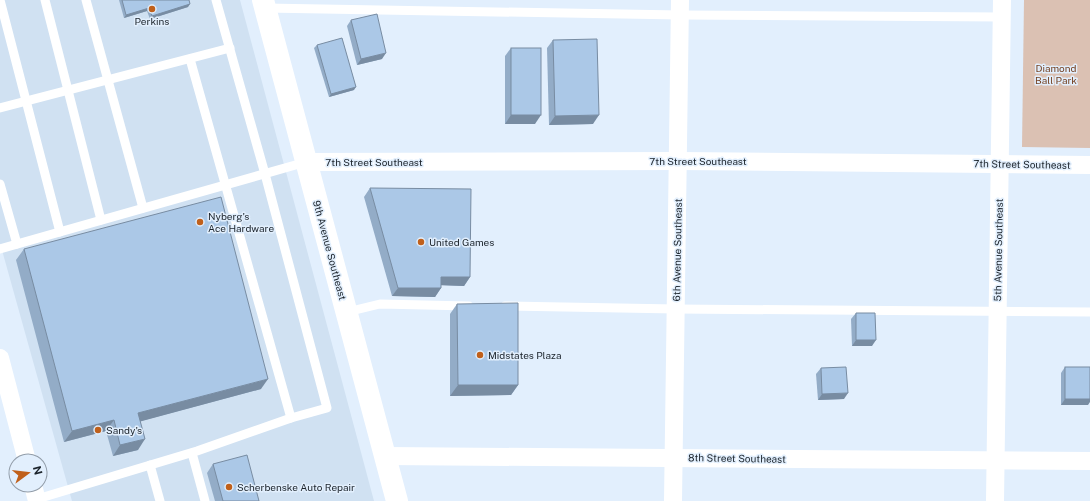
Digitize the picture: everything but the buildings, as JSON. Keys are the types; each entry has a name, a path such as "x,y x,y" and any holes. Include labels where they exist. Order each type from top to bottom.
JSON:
{"main road":[{"name":"9th Avenue Southeast","path":"264,4 397,501"}],"street":[{"name":"6th Avenue Southeast","path":"673,501 680,8"},
{"name":"5th Avenue Southeast","path":"995,501 1002,9"},
{"name":"7th Street Southeast","path":"306,162 678,160 1090,165"},
{"path":"0,358 25,453"},
{"name":"8th Street Southeast","path":"385,456 1090,461"}],"lane":[{"path":"0,0 60,232"},
{"path":"45,0 101,220"},
{"path":"86,0 143,208"},
{"path":"36,495 192,453 291,418 328,408 216,0"},
{"path":"264,4 1002,9"},
{"path":"0,108 230,48"},
{"path":"190,58 291,418"},
{"path":"0,248 306,162"},
{"path":"0,184 17,244"},
{"path":"347,312 380,304 478,306"},
{"path":"494,306 676,310 1090,312"},
{"path":"192,453 205,501"},
{"path":"150,465 160,501"}],"shaded area":[{"path":"0,0 240,0 374,501 72,501 0,243"}],"green space":[{"name":"Diamond Ball Park","path":"1024,0 1090,0 1090,148 1022,147"}],"place":[{"name":"Perkins","path":"152,9"},
{"name":"Nyberg's Ace Hardware","path":"200,222"},
{"name":"United Games","path":"421,242"},
{"name":"Midstates Plaza","path":"480,355"},
{"name":"Sandy's","path":"98,430"},
{"name":"Scherbenske Auto Repair","path":"229,487"}]}
